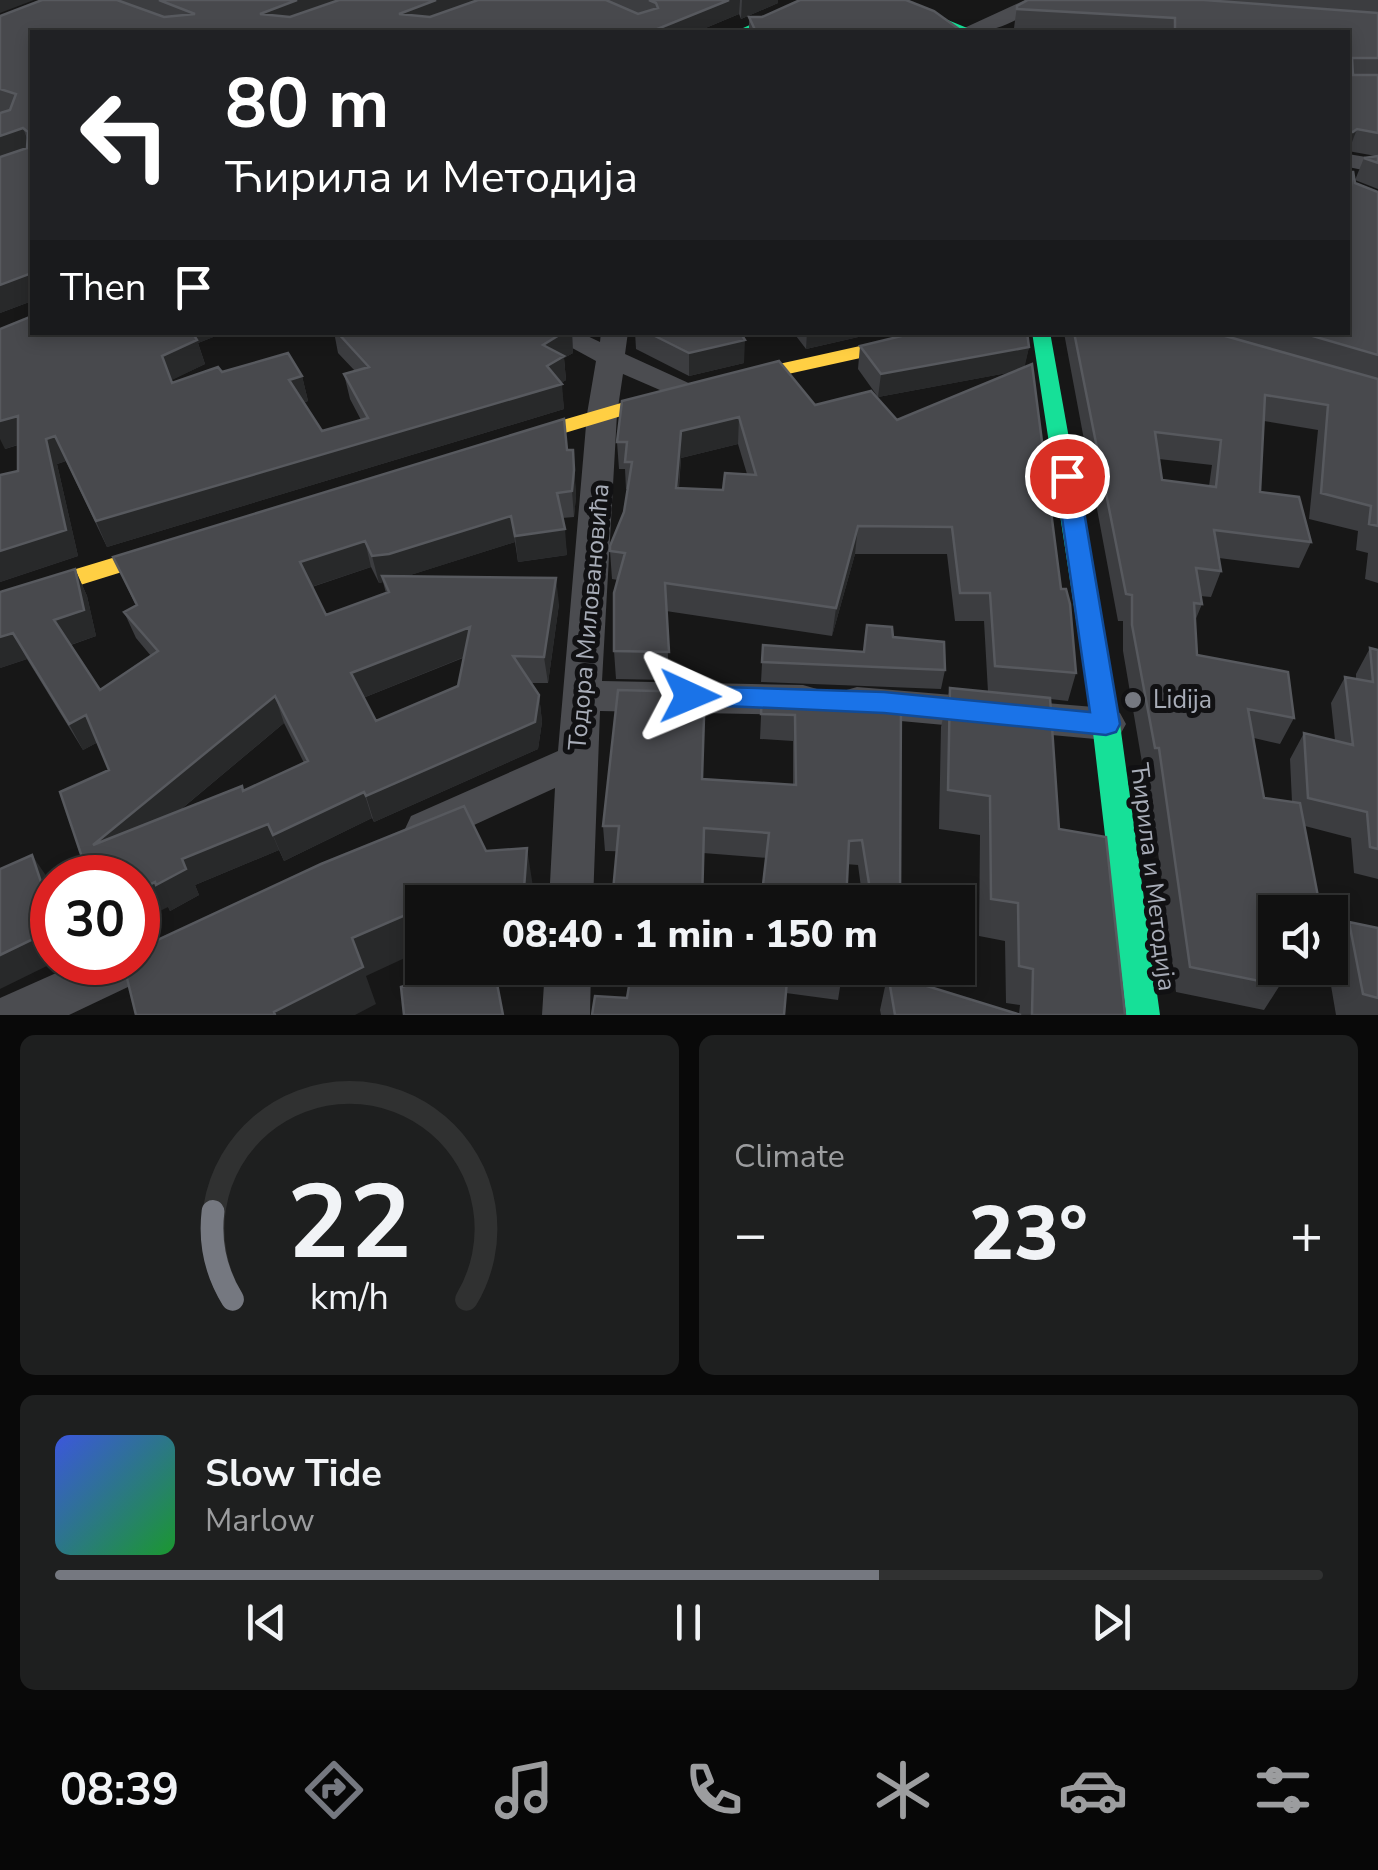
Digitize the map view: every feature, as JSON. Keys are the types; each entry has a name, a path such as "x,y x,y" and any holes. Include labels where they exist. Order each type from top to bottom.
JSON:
{"street":[{"path":"728,30 794,0"},
{"path":"745,30 816,0"},
{"path":"888,0 970,30"},
{"path":"912,0 971,30"},
{"path":"975,30 1038,0"},
{"path":"1050,0 1058,1"},
{"path":"1350,161 1378,166"},
{"path":"568,335 614,346 682,391"},
{"path":"485,450 682,391 937,335"},
{"name":"Ћирила и Методија","path":"1041,335 1106,724 1144,1015"},
{"name":"Тодора Миловановића","path":"572,885 602,414 614,346"},
{"path":"0,601 205,538"},
{"path":"584,696 884,703 1106,724"},
{"path":"384,848 577,760"},
{"path":"18,1015 84,985"},
{"path":"566,1015 567,985"}],"building":[{"path":"42,0 117,0 164,17 195,14 159,0 297,0 260,14 290,17 339,0 436,0 399,14 430,17 478,0 606,0 638,14 658,8 649,0 729,0 655,30 30,30 30,274 0,285 0,157 27,148 28,132 23,128 0,136 0,113 10,110 16,94 0,89 0,16"},
{"path":"800,0 906,0 934,11 960,30 755,30 749,17 762,17"},
{"path":"1028,0 1204,0 1378,13 1378,58 1352,58 1353,75 1378,75 1378,133 1350,131 1350,30 1175,30 1175,18 1017,6"},
{"path":"1353,171 1355,183 1378,192 1378,355 1309,335 1350,335"},
{"path":"30,317 30,335 194,335 197,340 162,356 172,383 218,367 222,372 288,353 302,376 289,380 322,431 368,418 344,374 369,367 340,335 559,335 543,345 564,356 547,366 562,384 96,521 55,436 46,439 66,530 0,551 0,475 18,471 18,416 0,421 0,329"},
{"path":"653,335 742,335 745,340 689,353"},
{"path":"906,335 1027,335 1029,347 881,374 860,346"},
{"path":"1075,335 1222,335 1378,379 1378,526 1369,524 1371,506 1321,493 1328,405 1265,395 1260,492 1299,497 1311,542 1214,530 1221,571 1196,568 1202,604 1194,603 1197,655 1288,672 1294,718 1248,709 1264,798 1300,803 1318,895 1258,895 1258,981 1190,967 1159,748 1155,748 1132,625 1132,595 1126,594","holes":["1155,432 1221,440 1216,487 1162,480"]},
{"path":"779,361 815,405 871,391 897,420 1032,364 1061,589 1066,589 1070,604 1076,673 995,666 990,593 960,593 952,527 858,526 836,608 665,583 669,652 614,651 614,593 625,553 610,551 610,546 624,512 632,462 625,462 627,442 617,442 622,401","holes":["739,417 756,475 725,473 723,490 676,488 681,431"]},
{"path":"564,419 567,450 573,450 574,470 572,491 557,493 565,529 515,536 511,516 389,554 372,556 365,541 300,562 326,615 389,592 382,576 556,578 544,657 513,656 539,695 535,722 366,796 364,792 273,835 268,824 182,859 186,869 160,883 160,855 81,855 60,792 109,770 86,715 69,724 13,633 0,637 0,592 75,569 84,610 54,620 100,690 158,651 124,612 137,605 113,557","holes":["470,627 458,686 376,721 351,673","275,696 308,761 243,791 242,786 93,845"]},
{"path":"867,625 892,627 893,637 944,642 945,670 762,662 763,645 864,652"},
{"path":"1370,648 1378,650 1378,849 1370,847 1367,812 1308,798 1304,733 1353,745 1345,677 1373,682"},
{"path":"950,688 1050,698 1059,829 1106,837 1125,1015 1032,1015 1033,969 1019,966 1018,903 991,899 990,796 948,790"},
{"path":"618,690 693,692 692,716 704,717 702,779 796,785 795,715 761,714 762,693 901,698 900,885 869,885 862,840 849,841 847,885 763,885 769,833 704,828 702,885 614,885 619,826 603,826"},
{"path":"464,806 486,851 527,848 524,885 405,885 405,915 352,938 363,967 274,1012 275,1015 136,1015 129,985 160,985 160,939 321,864"},
{"path":"30,856 30,941 0,955 0,869"},
{"path":"1349,922 1378,928 1378,998 1363,994"},
{"path":"497,985 503,1015 404,1015 401,987"},
{"path":"629,985 787,985 784,1015 592,1015 595,996 627,998"},
{"path":"890,985 924,985 1021,1015 895,1015"}],"traffic: fast":[{"path":"745,30 816,0"},
{"path":"888,0 966,30"},
{"path":"1041,335 1106,724 1143,1015"}],"traffic: slow":[{"path":"508,443 683,391 937,335"},
{"path":"0,601 175,547"}],"place":[{"name":"Lidija","path":"1133,700"}],"route":[{"path":"690,696 884,703 1106,724 1067,476"}]}
